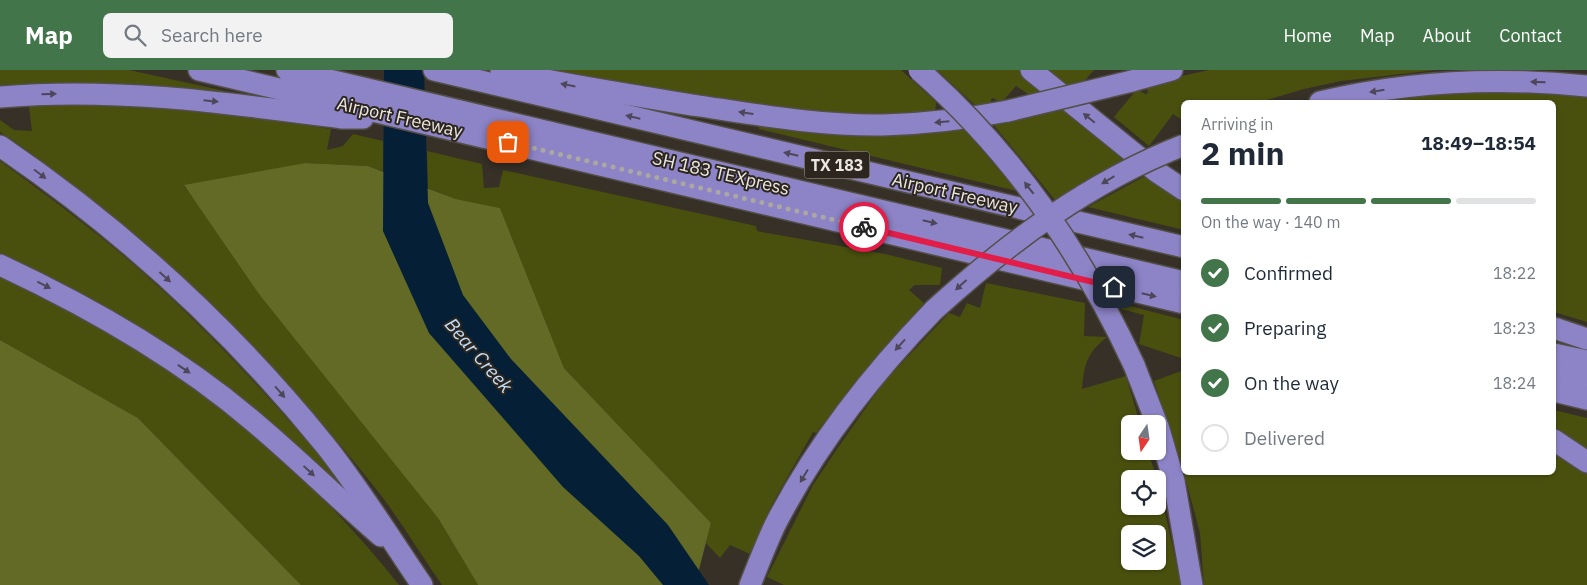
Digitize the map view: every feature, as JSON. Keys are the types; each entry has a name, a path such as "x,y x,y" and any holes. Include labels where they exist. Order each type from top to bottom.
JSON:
{"highway":[{"name":"Airport Freeway","path":"199,70 343,94 405,119 491,103 1181,246"},
{"name":"SH 183 TEXpress","path":"287,70 343,94 491,103 1181,266"},
{"name":"Airport Freeway","path":"434,70 491,103 1181,302"},
{"path":"919,70 946,94 982,131 1032,190 1100,297 1134,365 1153,415"},
{"path":"1031,70 1157,172 1181,188"},
{"path":"491,103 573,86 709,108 831,123 912,124 949,122 1008,111 1172,70"},
{"path":"1332,100 1413,86 1476,82 1557,83 1587,86"},
{"path":"0,97 42,94 139,95 188,98 343,94"},
{"name":"SH 183 TEXpress","path":"491,103 1181,281"},
{"path":"0,146 106,226 229,336 259,367 326,447 422,585"},
{"path":"750,585 776,525 807,471 848,410 898,348 934,310 977,270 1068,204 1116,176 1181,146"},
{"path":"0,265 44,285 130,333 194,376 253,421 400,553"},
{"path":"1556,329 1587,341"},
{"path":"1556,334 1587,341"},
{"path":"1556,354 1587,361"},
{"path":"1556,370 1587,378"},
{"path":"1556,391 1587,399"},
{"path":"1556,441 1587,462"},
{"path":"1166,455 1174,481 1192,585"}],"green space":[{"path":"0,70 129,70 243,95 122,86 0,85"},
{"path":"535,70 901,70 936,102 935,114 829,116"},
{"path":"937,70 1025,70 1051,93 1034,98 1016,86 1001,103 993,98 991,99 991,104 976,106"},
{"path":"1046,70 1094,70 1080,86 1068,89"},
{"path":"1209,70 1436,70 1341,81 1267,100 1181,100 1181,119 1173,114 1149,146 1114,117 1137,89 1145,94 1148,93 1146,84"},
{"path":"1516,91 1587,96 1587,322 1556,313 1556,100 1394,100 1425,94"},
{"path":"28,99 176,105 331,129 327,150 343,146 353,134 383,141 383,171 368,166 305,163 184,186 438,518 478,585 442,585 380,494 312,411 239,333 201,295 121,223 40,160 0,132 0,120 14,130 32,131"},
{"path":"1064,106 1126,158 1055,200 992,123"},
{"path":"759,125 862,134 938,132 964,129 1017,191 759,129"},
{"path":"427,151 482,164 484,188 499,187 503,170 756,226 757,231 885,254 942,268 940,285 915,285 909,290 924,303 866,369 816,433 813,432 771,506 750,554 730,545 720,558 706,543 711,523 564,368 500,208 456,199 428,188"},
{"path":"0,161 67,211 163,290 277,407 357,501 159,340 96,301 0,254"},
{"path":"305,163 368,166 456,199 500,208 564,368 711,523 695,585 478,585 438,518 259,294 184,185"},
{"path":"1149,174 1181,194 1181,229 1088,207"},
{"path":"0,277 58,305 113,335 167,369 218,407 267,447 314,490 358,536 399,585 301,585 138,418 0,340"},
{"path":"986,283 1085,303 1084,336 1107,337 1095,348 1088,360 1082,389 1126,376 1137,415 1121,415 1121,460 1151,460 1154,470 1121,470 1121,515 1166,515 1181,585 784,585 767,577 813,485 884,382 949,313 960,317 967,303 980,308"},
{"path":"1122,304 1181,319 1181,358 1139,344 1144,315 1121,309"},
{"path":"0,340 138,418 301,585 0,585"},
{"path":"1181,371 1181,462 1166,415 1154,381"},
{"path":"1556,410 1587,418 1587,453 1556,434"},
{"path":"1556,451 1587,472 1587,585 1204,585 1200,533 1185,475 1556,475"}],"water":[{"name":"Bear Creek","path":"384,70 424,70 428,203 463,295 511,359 668,525 709,585 663,585 639,556 563,487 429,333 383,231"}],"way so far":[{"path":"508,142 864,227"}],"route":[{"path":"864,227 1114,287"}]}
